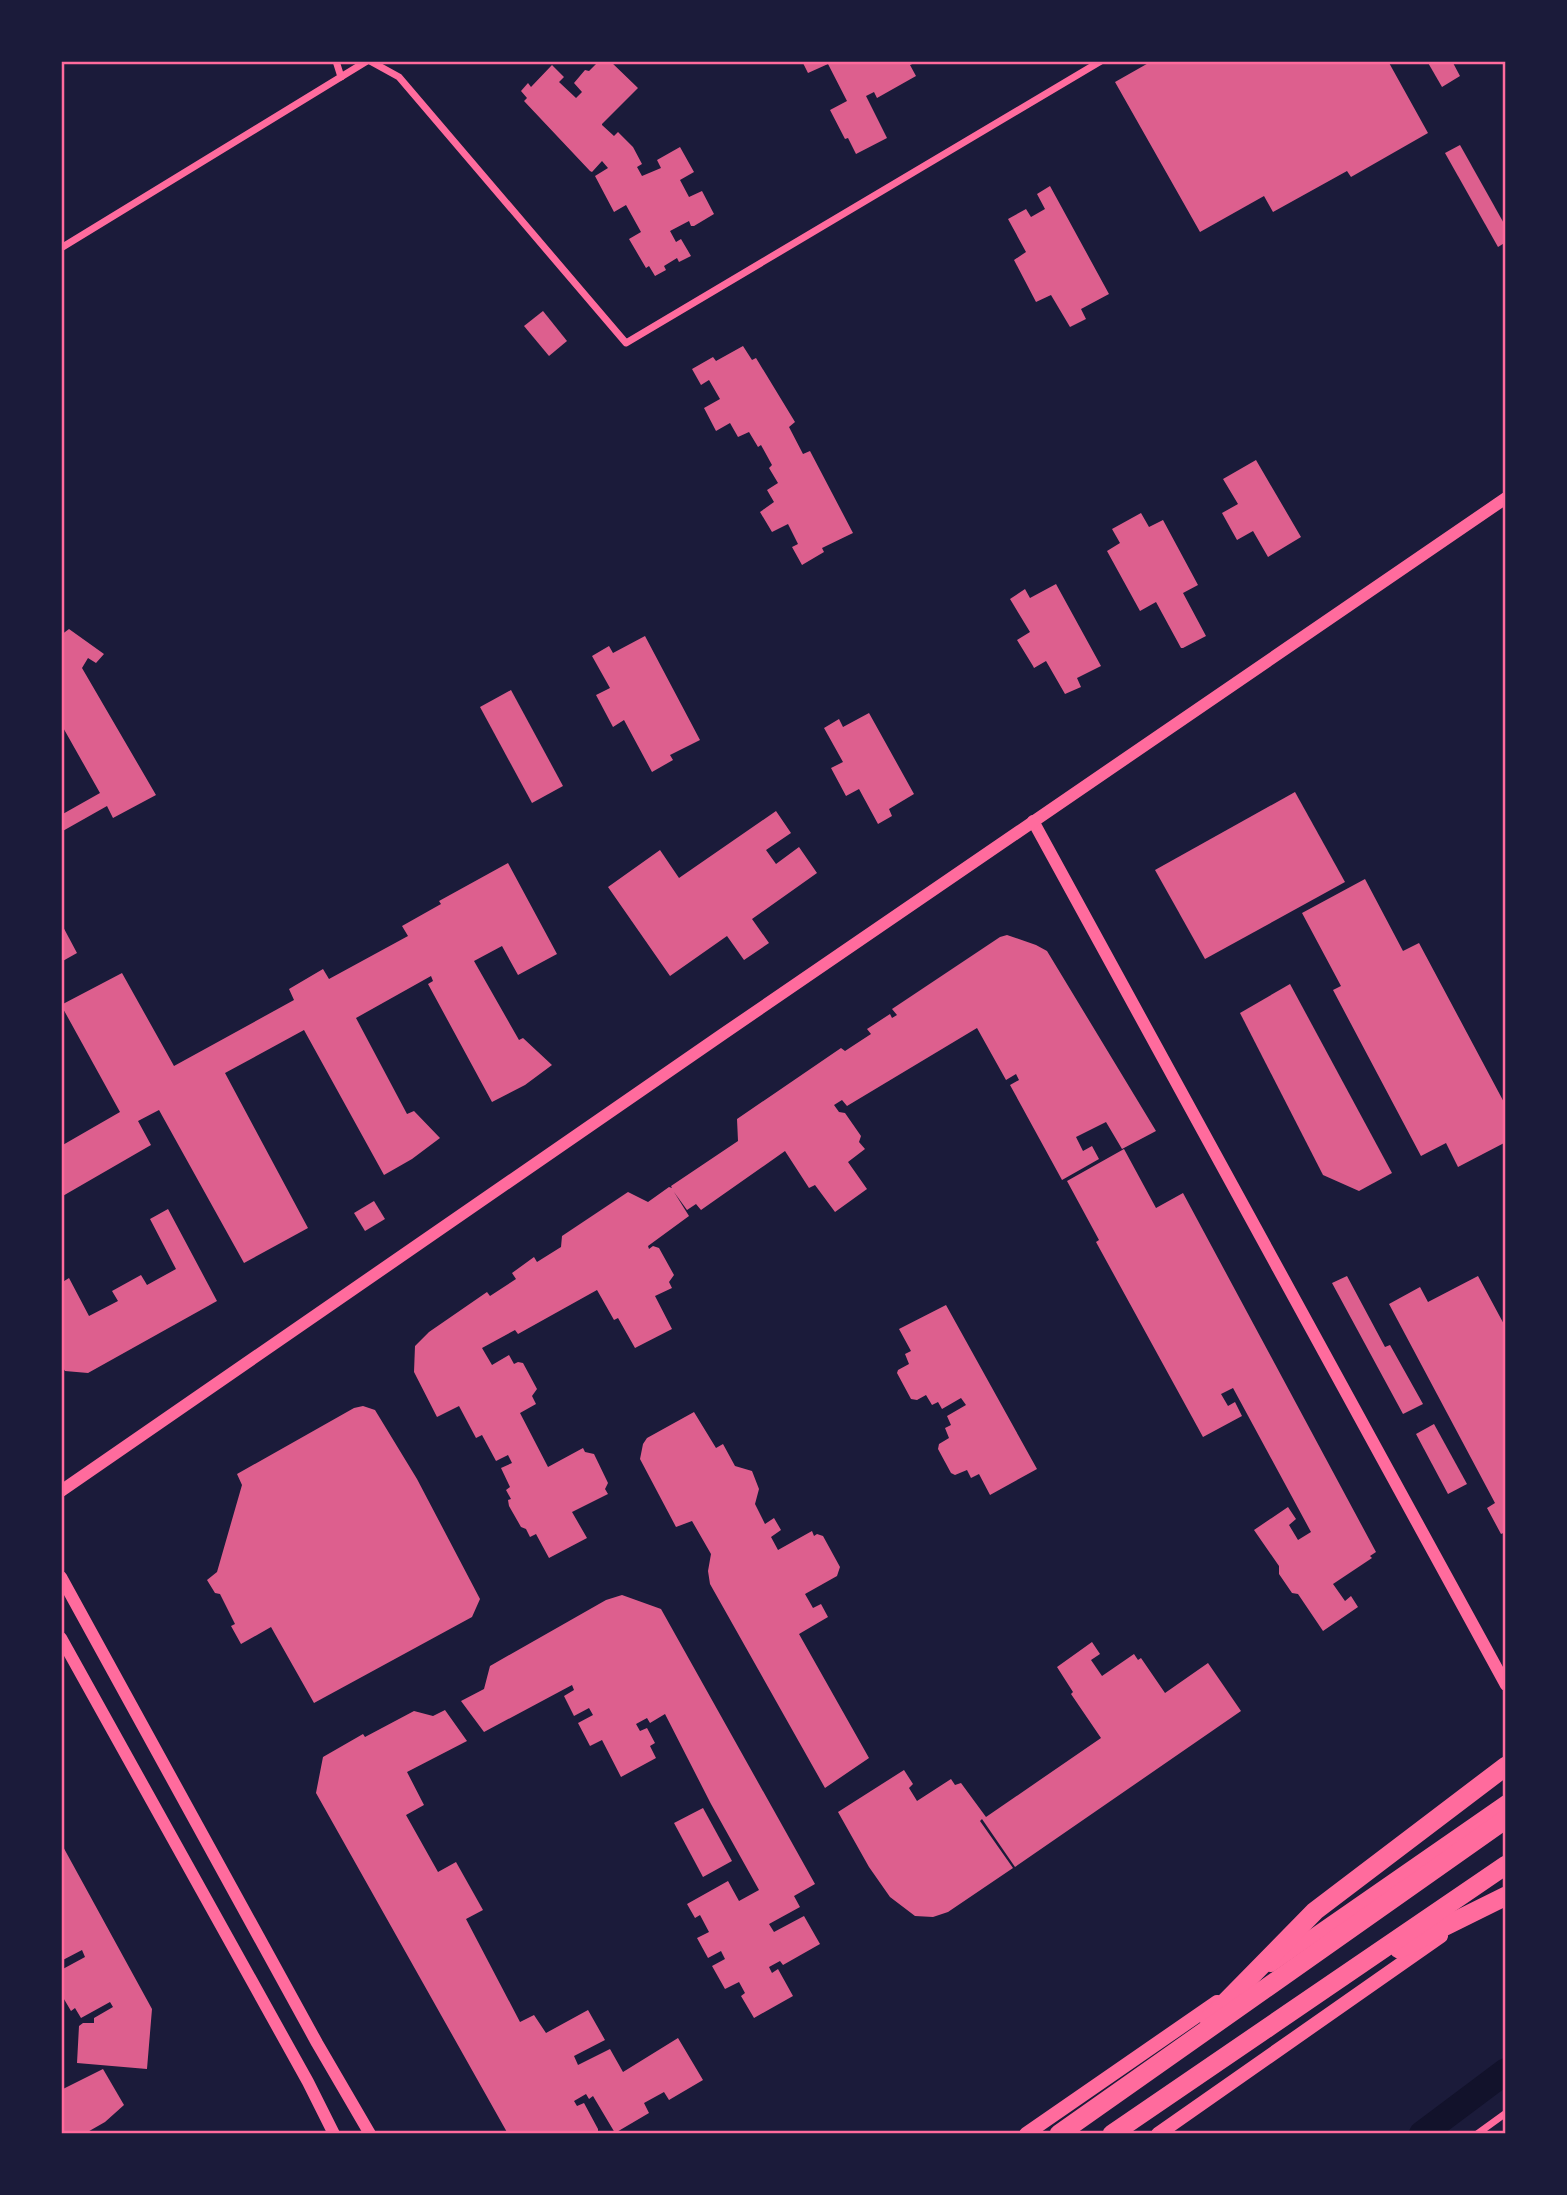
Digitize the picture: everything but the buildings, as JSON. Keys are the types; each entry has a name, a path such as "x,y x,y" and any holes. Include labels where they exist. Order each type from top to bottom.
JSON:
{"highway":[{"path":"1172,2056 1315,1911 1506,1766"},
{"path":"1059,2134 1506,1819"},
{"path":"1112,2134 1506,1865"},
{"path":"1329,1984 1506,1896"}],"main road":[{"path":"1026,2134 1506,1802"},
{"path":"1158,2134 1506,1891"}],"street":[{"path":"336,61 341,77"},
{"path":"61,248 369,61 399,77 626,343 1101,61"},
{"path":"61,1491 1506,498"},
{"path":"1033,821 1506,1685"},
{"path":"61,1577 310,2031 370,2134"},
{"path":"61,1638 334,2134"},
{"path":"1477,2134 1506,2113"}],"waterway":[{"path":"1422,2134 1506,2071"}]}
